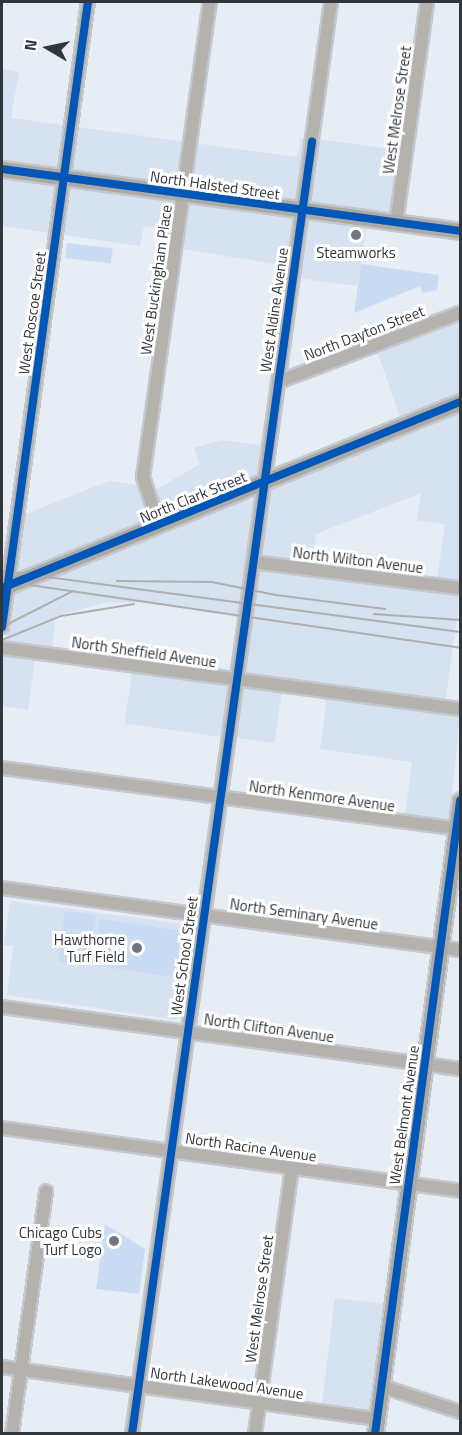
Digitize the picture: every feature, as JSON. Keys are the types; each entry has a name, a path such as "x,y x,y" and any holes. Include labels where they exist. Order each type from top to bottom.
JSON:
{"main road":[{"name":"North Halsted Street","path":"2,169 460,231"},
{"name":"North Clark Street","path":"4,587 460,402"},
{"name":"West Belmont Avenue","path":"376,1426 459,829 460,801"}],"street":[{"name":"West Roscoe Street","path":"2,627 4,587 88,2"},
{"name":"West Buckingham Place","path":"159,525 143,477 210,2"},
{"name":"West Aldine Avenue","path":"264,483 331,2"},
{"name":"West Melrose Street","path":"396,223 427,2"},
{"name":"North Dayton Street","path":"278,382 460,313"},
{"name":"West School Street","path":"132,1434 264,483"},
{"name":"North Wilton Avenue","path":"253,562 460,588"},
{"name":"North Sheffield Avenue","path":"2,648 460,709"},
{"name":"North Kenmore Avenue","path":"2,768 459,829"},
{"name":"North Seminary Avenue","path":"2,888 460,950"},
{"name":"North Clifton Avenue","path":"2,1007 460,1069"},
{"name":"North Racine Avenue","path":"2,1128 460,1191"},
{"name":"West Melrose Street","path":"255,1434 292,1168"},
{"path":"12,1434 46,1191"},
{"name":"North Lakewood Avenue","path":"2,1367 259,1403 376,1426"},
{"path":"381,1386 460,1412"}],"shaded area":[{"path":"2,69 19,72 11,118 297,157 301,137 400,150 389,229 367,226 357,286 298,278 299,268 183,249 185,231 144,226 140,246 2,226"},
{"path":"67,243 113,249 111,263 65,258"},
{"path":"361,264 439,275 437,290 423,293 420,286 354,313"},
{"path":"460,317 460,396 401,420 378,354"},
{"path":"460,412 460,583 437,580 445,524 417,520 421,493 316,534 311,563 259,555 269,490"},
{"path":"221,440 261,445 257,476 17,575 26,514 109,481 138,485 142,498 200,464 194,448"},
{"path":"248,498 254,501 237,617 145,602 104,603 56,616 52,648 5,643 11,592"},
{"path":"257,568 460,597 445,701 242,673"},
{"path":"2,655 35,659 28,710 2,706"},
{"path":"132,672 228,685 221,737 125,723"},
{"path":"240,687 282,693 274,743 233,738"},
{"path":"327,699 460,717 449,824 405,817 412,762 320,749"},
{"path":"10,901 191,925 177,1020 7,995 13,946 4,945"},
{"path":"65,911 96,915 90,965 59,962"},
{"name":"Hawthorne Turf Field","path":"100,919 181,930 175,977 93,966"},
{"path":"105,1224 145,1249 139,1294 96,1289"},
{"path":"335,1298 383,1304 370,1409 322,1403"}],"railway":[{"path":"2,571 460,632"},
{"path":"2,581 460,648"},
{"path":"117,581 212,582 276,595 385,609"},
{"path":"2,627 73,591"},
{"path":"2,640 61,616 134,604"},
{"path":"374,614 460,620"}],"cycle path":[{"path":"2,627 88,2"},
{"path":"132,1434 312,141"},
{"path":"2,169 460,231"},
{"path":"2,588 460,402"},
{"path":"375,1434 460,801"}],"place":[{"name":"Steamworks","path":"356,235"},
{"name":"Hawthorne Turf Field","path":"137,948"},
{"name":"Chicago Cubs Turf Logo","path":"114,1241"}]}
